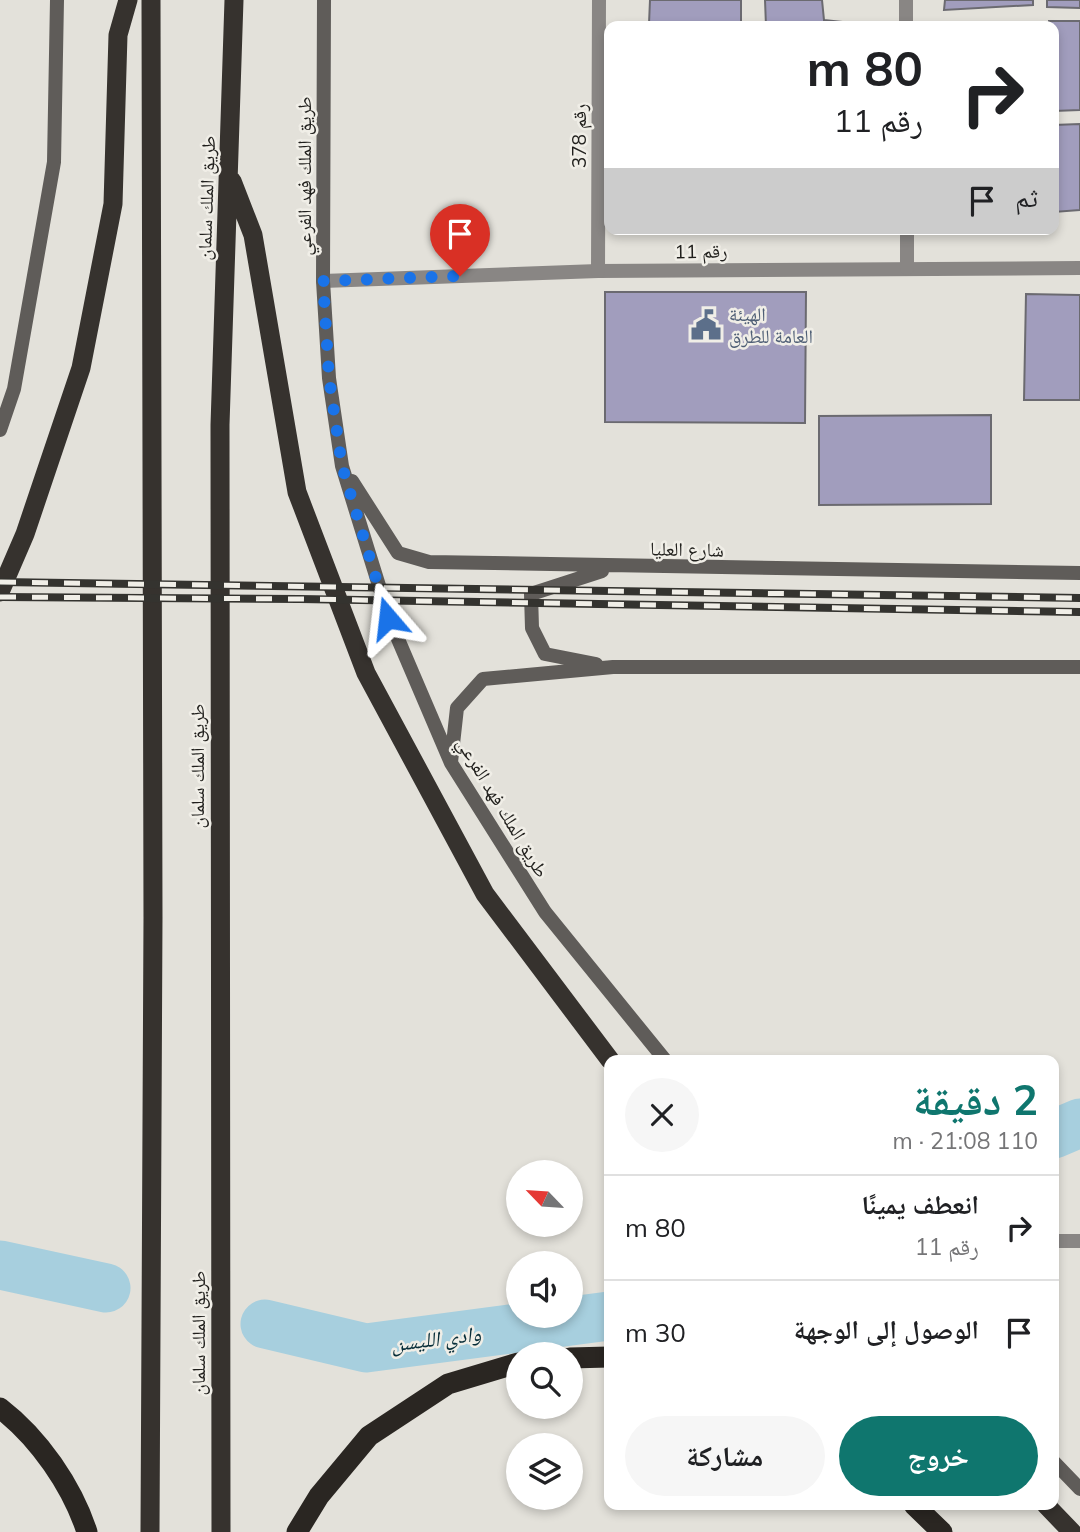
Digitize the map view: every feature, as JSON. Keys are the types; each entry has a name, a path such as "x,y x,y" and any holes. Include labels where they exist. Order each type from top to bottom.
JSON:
{"highway":[{"path":"0,592 25,534 81,368 113,204 118,36 128,0"},
{"path":"150,1532 153,931 151,0"},
{"name":"طريق الملك سلمان","path":"221,1532 220,425 234,0"},
{"path":"229,175 253,235 297,492 366,673 485,894 606,1055"},
{"path":"583,1358 604,1357"},
{"path":"297,1532 319,1496 369,1436 449,1384 506,1367"},
{"path":"0,1408 46,1455 81,1512 87,1532"},
{"path":"919,1510 942,1532"},
{"path":"1050,1510 1072,1532"}],"main road":[{"path":"0,430 14,389 54,162 57,0"},
{"name":"طريق الملك فهد الفرعي","path":"324,0 323,281 329,378 342,466 388,618 451,764 545,912 660,1055"},
{"name":"شارع العليا","path":"342,466 398,553 429,562 1080,573"},
{"path":"613,567 531,594 532,628 545,654 613,667"},
{"path":"451,764 457,708 483,679 613,667 1080,667"},
{"path":"1059,1467 1080,1489"}],"street":[{"name":"رقم 378","path":"598,271 599,0"},
{"path":"906,0 906,21"},
{"path":"907,235 907,268"},
{"name":"رقم 11","path":"323,281 598,271 1080,268"},
{"path":"1059,1241 1080,1241"}],"building":[{"path":"650,0 741,0 741,21 649,21"},
{"path":"765,0 822,0 824,20 833,21 766,21"},
{"path":"945,0 1033,0 1033,5 944,10"},
{"path":"1047,0 1080,0 1080,8 1047,7"},
{"path":"1059,21 1080,21 1080,110 1059,111"},
{"path":"1080,124 1080,210 1059,212 1059,125"},
{"name":"الهيئة العامة للطرق","path":"605,292 806,292 805,423 605,422"},
{"path":"1026,294 1080,295 1080,400 1024,400"},
{"path":"991,415 991,504 819,505 819,416"}],"waterway":[{"name":"وادي الليسن","path":"1059,1132 1080,1123"},
{"name":"وادي الليسن","path":"0,1265 106,1288"},
{"name":"وادي الليسن","path":"265,1324 366,1348 604,1317"}],"railway":[{"path":"0,582 1080,598"},
{"path":"0,597 300,599 1080,612"}],"place":[{"name":"الهيئة العامة للطرق","path":"706,325"}],"route":[{"path":"388,618 342,466 329,378 323,281 460,276"}]}
